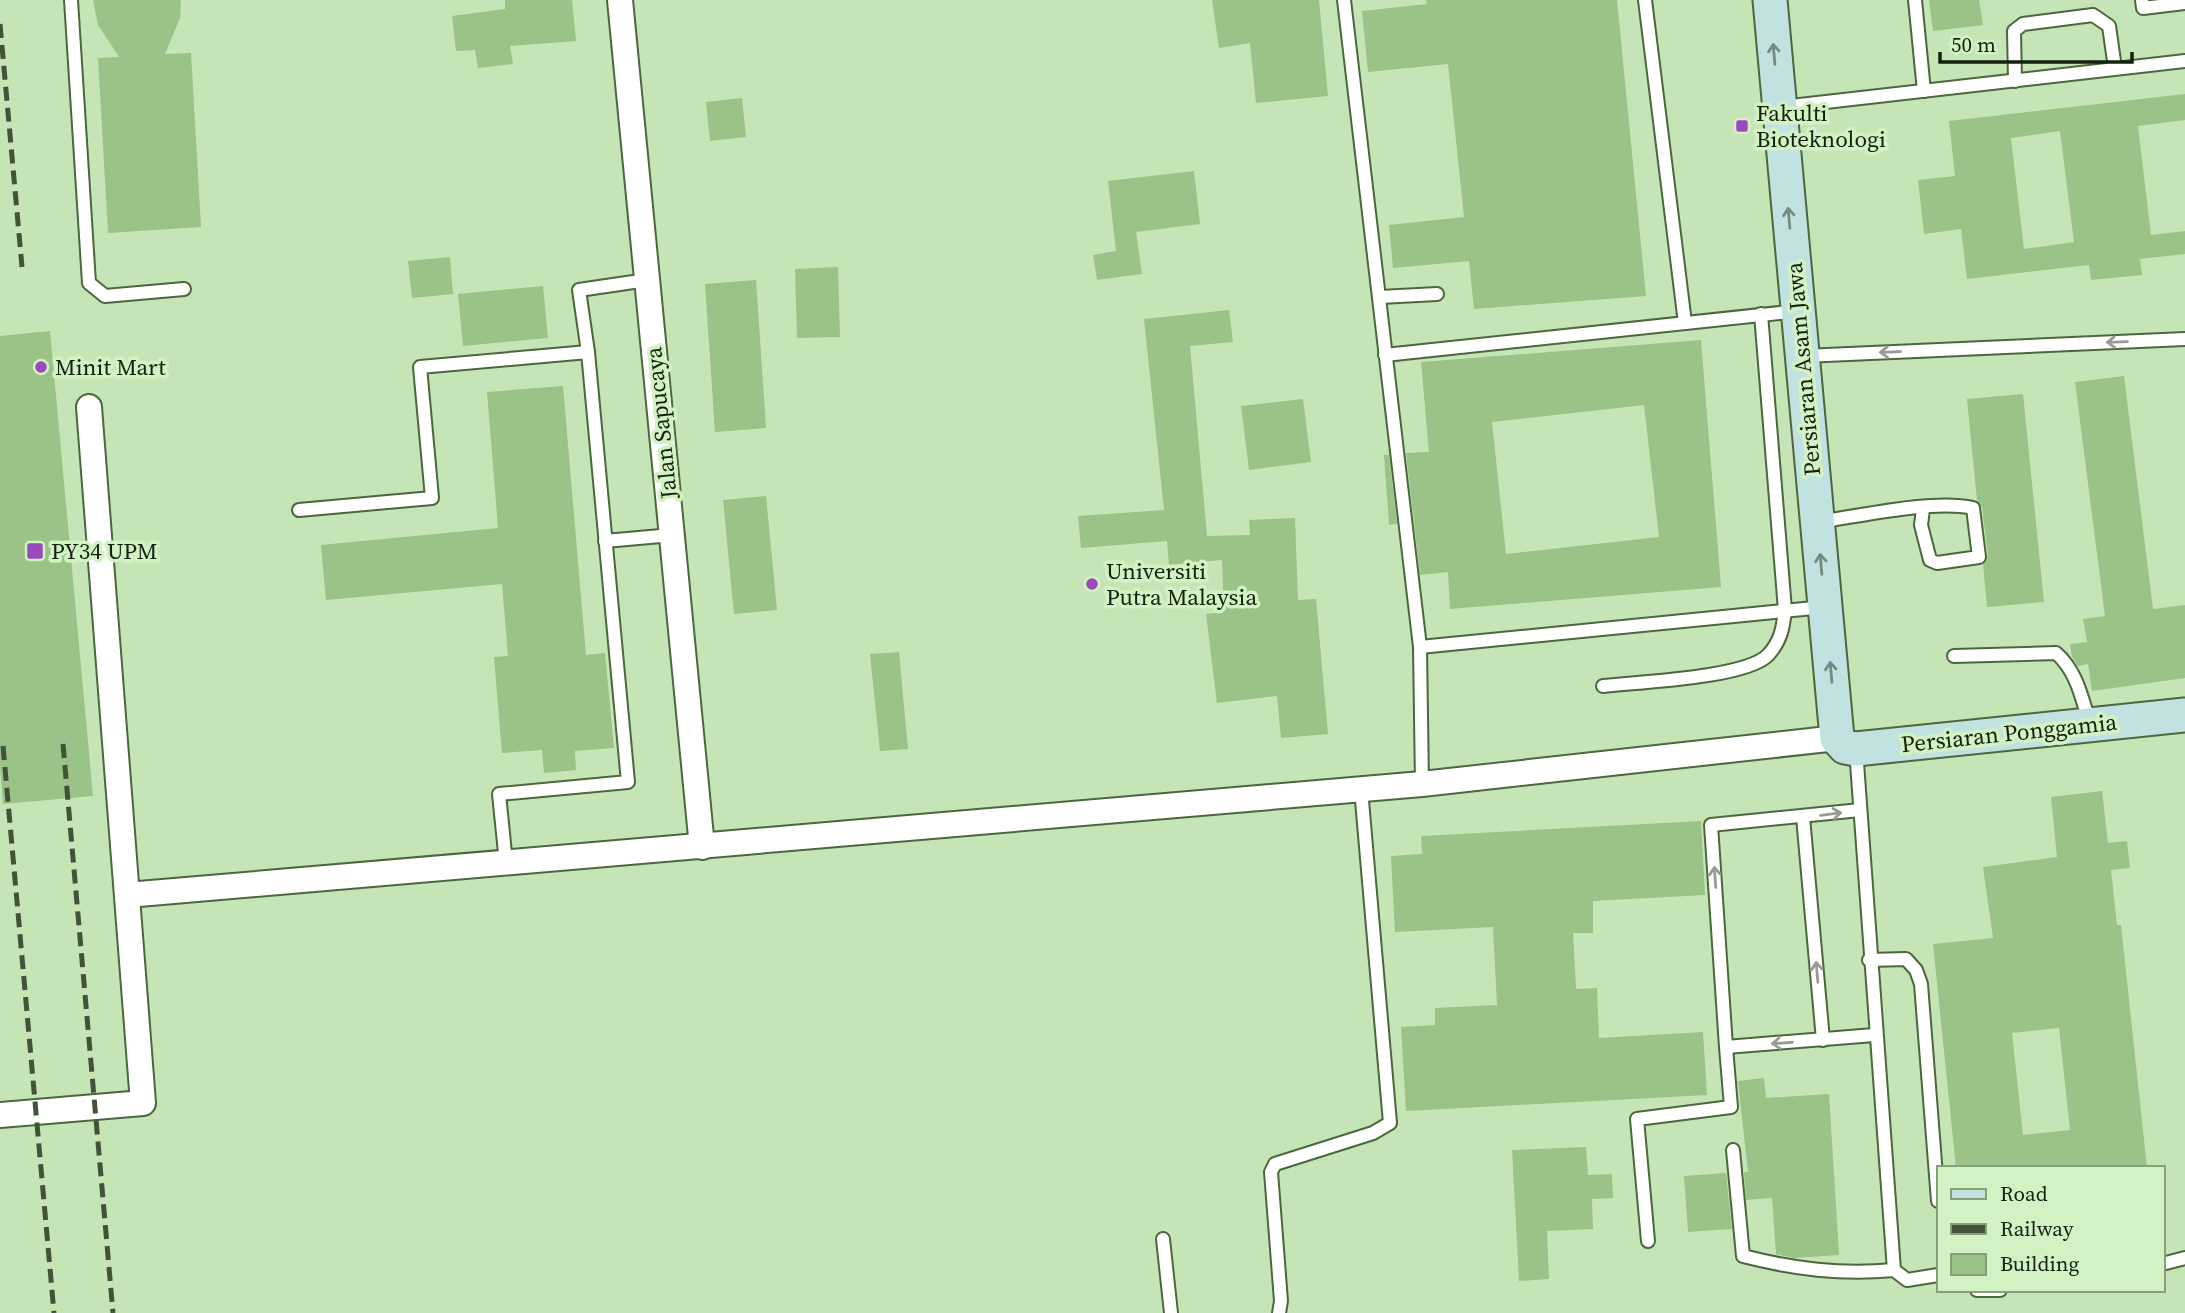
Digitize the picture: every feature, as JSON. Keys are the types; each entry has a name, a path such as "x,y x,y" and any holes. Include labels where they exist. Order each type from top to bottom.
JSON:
{"street":[{"name":"Jalan Sapucaya","path":"620,0 702,847"},
{"name":"Persiaran Asam Jawa","path":"1770,0 1825,607 1846,743"},
{"path":"0,1115 143,1103 89,407"},
{"name":"Persiaran Ponggamia","path":"1846,743 2090,725 2185,715"},
{"path":"127,895 1422,784 1846,743"}],"lane":[{"path":"71,0 89,283 105,296 184,289"},
{"path":"1344,0 1420,647 1422,784"},
{"path":"1645,0 1685,323"},
{"path":"1915,0 1924,91"},
{"path":"2142,0 2143,8 2185,3"},
{"path":"2015,80 2014,31 2023,24 2093,15 2109,26 2115,68"},
{"path":"1779,107 2185,61"},
{"path":"506,863 499,794 628,782 588,352 579,290 647,280"},
{"path":"1380,297 1437,294"},
{"path":"1385,355 1798,311"},
{"path":"1603,686 1743,670 1766,656 1783,634 1785,610 1761,314"},
{"path":"1802,356 2185,339"},
{"path":"299,510 432,498 420,368 588,352"},
{"path":"1817,522 1923,509 1960,505 1973,508 1979,557 1937,562 1930,559 1921,525 1923,509"},
{"path":"606,541 672,535"},
{"path":"1420,647 1825,607"},
{"path":"1954,656 2056,653 2066,662 2078,686 2090,725"},
{"path":"1846,743 1860,810 1874,1035 1894,1270"},
{"path":"1279,1313 1281,1301 1271,1172 1275,1164 1373,1133 1390,1123 1361,789"},
{"path":"1648,1241 1637,1119 1731,1107 1711,825 1860,810"},
{"path":"1802,817 1823,1040"},
{"path":"1869,960 1906,959 1916,970 1921,984 1937,1189"},
{"path":"1726,1047 1874,1035"},
{"path":"1733,1150 1743,1256 1801,1270 1850,1274 1894,1270 1906,1280 1937,1275"},
{"path":"1163,1239 1171,1313"},
{"path":"2164,1263 2185,1258"}],"building":[{"path":"93,0 181,0 180,18 165,54 191,53 201,227 108,233 98,58 119,57 98,25"},
{"path":"505,0 572,0 576,41 510,46 513,64 478,68 475,50 456,51 452,16 505,9"},
{"path":"1212,0 1319,0 1328,96 1256,103 1250,43 1219,48"},
{"path":"1426,0 1617,0 1646,296 1474,309 1469,261 1393,268 1389,225 1464,217 1448,64 1368,72 1362,11 1427,4"},
{"path":"1929,0 1979,0 1983,25 1933,31"},
{"path":"2185,94 2185,120 2138,126 2151,235 2185,231 2185,254 2140,259 2142,275 2091,280 2089,265 1967,279 1961,229 1924,234 1918,180 1955,176 1949,121","holes":["2060,131 2074,242 2024,249 2011,138"]},
{"path":"742,98 746,137 710,141 706,102"},
{"path":"1194,171 1200,224 1136,232 1142,274 1097,280 1093,255 1116,251 1108,181"},
{"path":"450,257 453,294 412,298 408,261"},
{"path":"838,267 840,337 797,338 795,269"},
{"path":"756,280 766,428 715,432 705,284"},
{"path":"543,286 548,338 463,346 458,294"},
{"path":"1229,310 1233,342 1190,346 1207,536 1250,535 1249,520 1295,518 1298,600 1316,599 1328,734 1281,738 1277,696 1217,703 1206,614 1224,612 1222,560 1169,565 1167,541 1081,548 1078,516 1164,510 1144,319"},
{"name":"PY34 UPM","path":"50,331 93,796 3,804 0,767 0,336"},
{"path":"1701,340 1721,587 1450,609 1448,572 1420,575 1406,453 1429,452 1421,362","holes":["1644,405 1659,537 1506,554 1492,422"]},
{"path":"2124,376 2153,609 2185,605 2185,678 2092,691 2088,664 2078,666 2072,657 2070,644 2087,642 2083,619 2105,616 2075,382"},
{"path":"563,386 586,655 605,653 614,748 575,751 576,770 544,773 542,750 502,753 494,657 508,656 502,584 326,600 321,545 498,528 487,392"},
{"path":"2023,394 2044,602 1987,607 1983,564 1988,556 1982,507 1977,500 1967,399"},
{"path":"1303,399 1311,462 1249,470 1241,406"},
{"path":"1384,455 1389,455 1397,524 1389,525"},
{"path":"766,496 777,610 734,614 723,500"},
{"path":"899,652 908,749 880,751 870,654"},
{"path":"2102,791 2108,843 2127,841 2130,868 2111,870 2117,925 2121,925 2147,1166 1956,1166 1933,944 1993,938 1983,867 2057,857 2051,797","holes":["2059,1028 2070,1130 2023,1135 2012,1033"]},
{"path":"1701,821 1705,895 1593,901 1593,933 1573,933 1576,989 1597,988 1599,1038 1703,1032 1707,1095 1406,1111 1401,1027 1435,1025 1435,1008 1497,1005 1493,927 1395,932 1391,856 1422,854 1421,836"},
{"path":"1764,1078 1766,1098 1829,1094 1839,1255 1794,1258 1776,1254 1772,1198 1746,1200 1744,1172 1748,1172 1738,1081"},
{"path":"1586,1147 1588,1175 1612,1174 1613,1198 1592,1199 1593,1229 1547,1231 1549,1279 1519,1281 1512,1150"},
{"path":"1726,1173 1732,1229 1688,1232 1684,1176"}],"railway":[{"path":"0,24 22,267"},
{"path":"63,744 113,1313"},
{"path":"3,746 54,1313"}],"place":[{"name":"Fakulti Bioteknologi","path":"1742,126"},
{"name":"Minit Mart","path":"41,367"},
{"name":"PY34 UPM","path":"35,551"},
{"name":"Universiti Putra Malaysia","path":"1092,584"}]}
